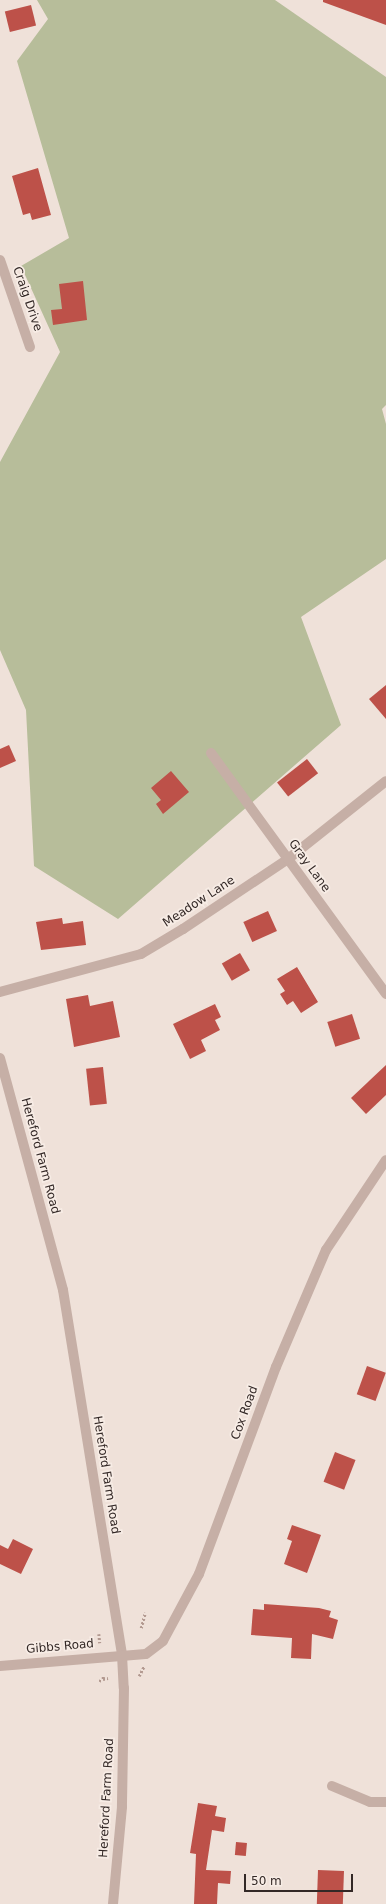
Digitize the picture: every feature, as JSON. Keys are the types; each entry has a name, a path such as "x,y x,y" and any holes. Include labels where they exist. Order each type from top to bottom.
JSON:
{"street":[{"name":"Craig Drive","path":"0,260 30,347"},
{"name":"Gray Lane","path":"211,754 386,994"},
{"name":"Meadow Lane","path":"0,992 140,954 183,929 288,859 386,781"},
{"name":"Hereford Farm Road","path":"0,1058 62,1290 122,1655 124,1688 122,1806 113,1904"},
{"name":"Cox Road","path":"122,1655 146,1654 156,1648 168,1634 199,1574 276,1367 326,1250 386,1160"},
{"name":"Gibbs Road","path":"0,1666 122,1655"},
{"path":"332,1786 370,1802 386,1802"}],"path":[{"path":"141,1628 145,1613"},
{"path":"99,1634 100,1643"},
{"path":"139,1676 143,1671 144,1665"},
{"path":"99,1681 108,1678"}],"green space":[{"path":"37,0 275,0 386,77 386,405 382,409 386,424 386,559 301,617 341,725 118,919 34,866 26,710 0,650 0,462 60,352 21,266 69,238 17,61 48,19"}],"building":[{"path":"323,0 386,0 386,25 323,2"},
{"path":"31,5 36,25 10,32 5,12"},
{"path":"38,168 51,215 32,220 30,213 23,215 12,176"},
{"path":"83,281 87,320 53,325 51,310 62,309 59,284"},
{"path":"386,685 386,719 369,699"},
{"path":"9,745 16,761 0,768 0,749"},
{"path":"307,759 318,773 288,797 277,782"},
{"path":"171,771 189,792 163,814 156,804 161,800 151,788"},
{"path":"268,911 277,931 252,942 243,922"},
{"path":"62,918 63,924 83,921 86,945 41,950 36,922"},
{"path":"240,953 250,970 232,981 222,964"},
{"path":"297,967 318,1002 301,1013 293,1001 287,1005 280,994 285,991 277,979"},
{"path":"88,995 90,1006 113,1001 120,1037 74,1047 66,999"},
{"path":"215,1004 221,1017 215,1020 220,1030 201,1040 206,1051 190,1059 173,1024"},
{"path":"352,1014 360,1039 335,1047 327,1022"},
{"path":"386,1065 386,1095 366,1114 351,1098"},
{"path":"103,1067 107,1104 90,1106 86,1069"},
{"path":"367,1366 386,1373 376,1401 357,1394"},
{"path":"335,1452 356,1460 344,1490 324,1482"},
{"path":"292,1525 321,1535 307,1573 284,1564 292,1541 287,1539"},
{"path":"13,1539 33,1549 21,1574 0,1564 0,1545 8,1549"},
{"path":"264,1604 319,1608 331,1611 329,1617 338,1620 333,1639 312,1634 311,1659 291,1658 292,1638 251,1635 253,1609 264,1610"},
{"path":"198,1803 217,1806 215,1816 226,1818 224,1832 212,1830 206,1870 231,1871 230,1884 218,1883 217,1904 194,1904 196,1854 190,1853"},
{"path":"236,1842 247,1843 246,1856 235,1855"},
{"path":"318,1870 344,1871 343,1904 317,1904"}]}
